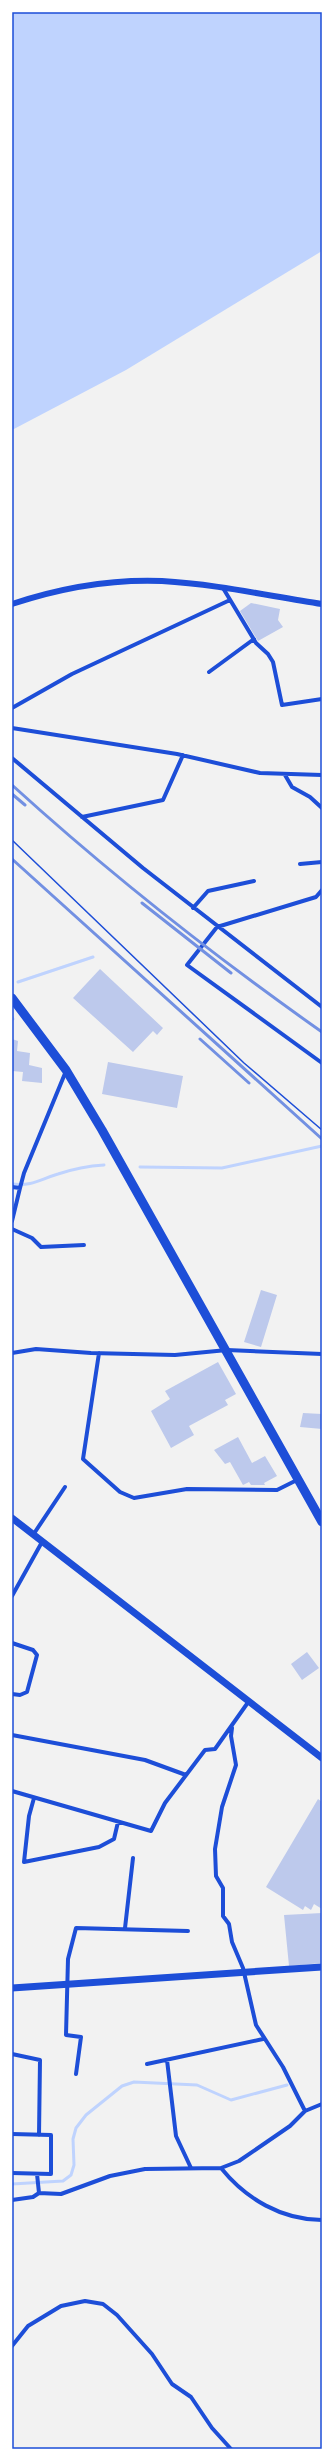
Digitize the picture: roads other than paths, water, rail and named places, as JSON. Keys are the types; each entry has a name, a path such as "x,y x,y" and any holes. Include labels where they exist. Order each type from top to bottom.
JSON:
{"highway":[{"path":"12,998 66,1070 227,1350 322,1522"},
{"path":"12,1002 23,1012"}],"main road":[{"path":"12,1518 322,1758"},
{"path":"12,1988 322,1967"}],"street":[{"path":"12,604 41,594 103,583 161,581 223,588 322,604"},
{"path":"223,588 254,639 268,654 273,662 282,705 322,699"},
{"path":"12,708 72,674 230,600"},
{"path":"209,672 254,639"},
{"path":"12,728 183,755 260,773 284,775 322,775"},
{"path":"82,817 163,800 183,755"},
{"path":"12,758 216,927 322,1007"},
{"path":"284,775 292,787 310,797 322,808"},
{"path":"300,864 322,862"},
{"path":"193,908 208,891 254,881"},
{"path":"322,890 316,897 216,927 187,965 322,1063"},
{"path":"12,1221 24,1173 66,1070"},
{"path":"12,1187 20,1188"},
{"path":"12,1229 32,1238 41,1247 84,1245"},
{"path":"12,1353 36,1349 99,1353 175,1355 227,1350 322,1354"},
{"path":"99,1353 82,1459 120,1492 134,1498 187,1490 277,1490 298,1479"},
{"path":"34,1535 65,1487"},
{"path":"12,1593 42,1542"},
{"path":"12,1643 33,1650 37,1655 27,1692 20,1695 12,1694"},
{"path":"12,1791 151,1831 165,1804 186,1775 205,1750 216,1749 232,1728 249,1701"},
{"path":"232,1728 230,1736 236,1765 216,1833 214,1865 216,1876 223,1888 223,1916 229,1924 232,1942 244,1973 252,2014 263,2039 283,2067 304,2111"},
{"path":"12,1735 145,1760 186,1775"},
{"path":"34,1798 29,1816 24,1862 99,1847 114,1839 118,1822"},
{"path":"125,1928 133,1858"},
{"path":"76,2074 81,2038 66,2035 69,1984 68,1959 76,1928 125,1928 188,1931"},
{"path":"147,2064 263,2039"},
{"path":"12,2054 40,2060 39,2135"},
{"path":"167,2060 176,2136 192,2168"},
{"path":"12,2200 33,2197 39,2193 61,2194 126,2172 164,2168 221,2168 239,2161 290,2126 304,2111 322,2104"},
{"path":"12,2134 51,2135 51,2174 12,2173"},
{"path":"221,2168 235,2183 272,2211 322,2220"},
{"path":"37,2174 39,2193"},
{"path":"12,2346 28,2326 61,2306 85,2301 103,2304 117,2315 152,2354 172,2384 191,2397 212,2428 231,2449"}],"water":[{"path":"12,12 322,12 322,251 126,370 12,430"}],"waterway":[{"path":"18,982 93,957"},
{"path":"140,1167 222,1168 322,1146"},
{"path":"12,1184 36,1182 69,1171 104,1165"},
{"path":"12,2184 63,2181 71,2175 74,2165 73,2139 76,2128 86,2115 122,2086 134,2082 197,2085 231,2100 287,2085"}],"railway":[{"path":"12,785 49,818 163,913 242,974 322,1032"},
{"path":"12,794 25,805"},
{"path":"12,859 322,1139"},
{"path":"142,903 231,973"},
{"path":"200,1039 249,1083"}]}
